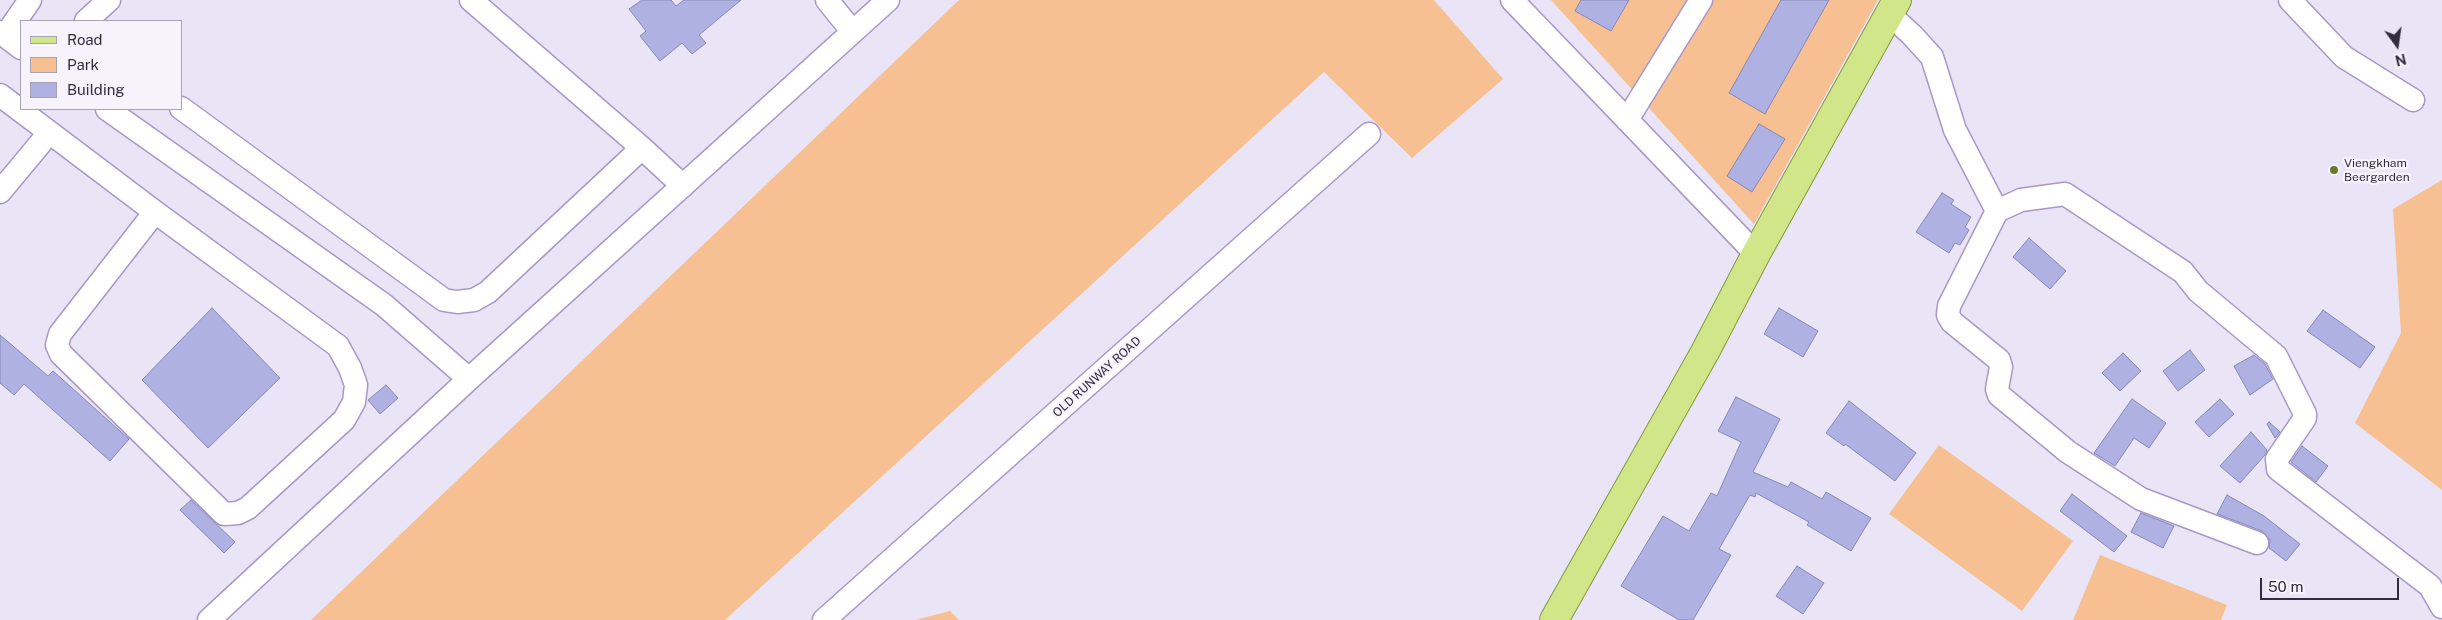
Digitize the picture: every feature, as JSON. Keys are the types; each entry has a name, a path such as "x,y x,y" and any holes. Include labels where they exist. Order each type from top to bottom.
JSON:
{"main road":[{"path":"1554,620 1709,346 1756,254 1893,7"}],"street":[{"path":"9,39 30,0"},
{"path":"87,20 109,0"},
{"path":"471,0 642,148 683,186"},
{"path":"827,0 852,31"},
{"path":"209,620 469,379 888,0"},
{"path":"1512,0 1756,254"},
{"path":"1627,120 1701,0"},
{"path":"2290,0 2344,57 2413,100"},
{"path":"1893,7 1912,35 1932,57 1955,130 1997,211"},
{"path":"0,94 20,110"},
{"path":"182,109 444,300 457,302 474,300 488,292 642,148"},
{"path":"20,110 338,346 350,368 356,385 354,402 344,420 248,508 238,513 224,514 61,354 57,345 60,334 155,212"},
{"path":"108,110 384,305 469,379"},
{"path":"0,192 49,133"},
{"name":"OLD RUNWAY ROAD","path":"824,620 1369,134"},
{"path":"2257,543 2141,499 2068,452 1999,395 1997,388 2001,366 1999,360 1952,322 1948,315 1950,306 1997,211 2021,200 2065,194 2183,272 2198,291 2276,356 2301,405 2305,418 2277,459 2278,469 2430,586 2442,607"}],"green space":[{"path":"959,0 1434,0 1503,79 1412,158 1324,72 725,620 311,620"},
{"path":"1551,0 1878,0 1754,224"},
{"path":"2442,180 2442,490 2355,423 2401,333 2393,209"},
{"path":"1939,445 2073,541 2022,611 1889,514"},
{"path":"2100,555 2227,605 2221,620 2073,620"},
{"path":"950,611 959,620 915,620"}],"building":[{"path":"642,0 671,0 676,6 684,0 741,0 699,35 706,43 692,54 682,43 660,61 640,36 646,31 629,9"},
{"path":"1581,0 1629,0 1611,31 1575,11"},
{"path":"1781,0 1829,0 1765,114 1729,93"},
{"path":"1759,124 1785,139 1752,192 1727,176"},
{"path":"1942,193 1954,200 1951,204 1971,217 1965,227 1969,230 1960,245 1955,243 1949,253 1916,232"},
{"path":"2029,238 2066,271 2050,289 2013,257"},
{"path":"212,308 280,378 208,448 142,380"},
{"path":"1779,308 1818,331 1803,357 1764,334"},
{"path":"2323,310 2375,347 2360,368 2307,331"},
{"path":"0,335 48,376 53,371 129,439 110,461 24,384 14,395 0,383"},
{"path":"2190,350 2205,370 2178,391 2163,371"},
{"path":"2123,353 2141,371 2120,391 2102,373"},
{"path":"2254,355 2265,364 2273,379 2250,395 2234,366"},
{"path":"386,385 398,398 380,414 368,400"},
{"path":"1736,397 1780,419 1753,472 1788,487 1791,482 1822,499 1826,492 1871,518 1851,551 1807,525 1809,522 1756,493 1755,497 1750,495 1719,549 1731,555 1693,620 1679,620 1621,586 1663,516 1689,531 1711,493 1717,496 1741,442 1718,431"},
{"path":"2132,399 2166,423 2149,448 2134,438 2115,466 2094,453"},
{"path":"2220,399 2234,414 2209,437 2195,422"},
{"path":"1849,401 1916,453 1895,481 1845,444 1844,446 1826,433"},
{"path":"2269,422 2280,432 2275,438 2267,424"},
{"path":"2251,432 2267,450 2265,455 2240,483 2220,466"},
{"path":"2302,446 2328,466 2316,482 2291,462"},
{"path":"2072,494 2127,536 2114,552 2060,511"},
{"path":"2227,495 2264,516 2300,544 2286,561 2269,548 2270,540 2262,531 2217,514"},
{"path":"191,500 235,542 224,553 180,510"},
{"path":"2141,513 2174,526 2163,548 2131,532"},
{"path":"1797,566 1824,583 1803,614 1776,596"}],"place":[{"name":"Viengkham Beergarden","path":"2334,170"}]}
